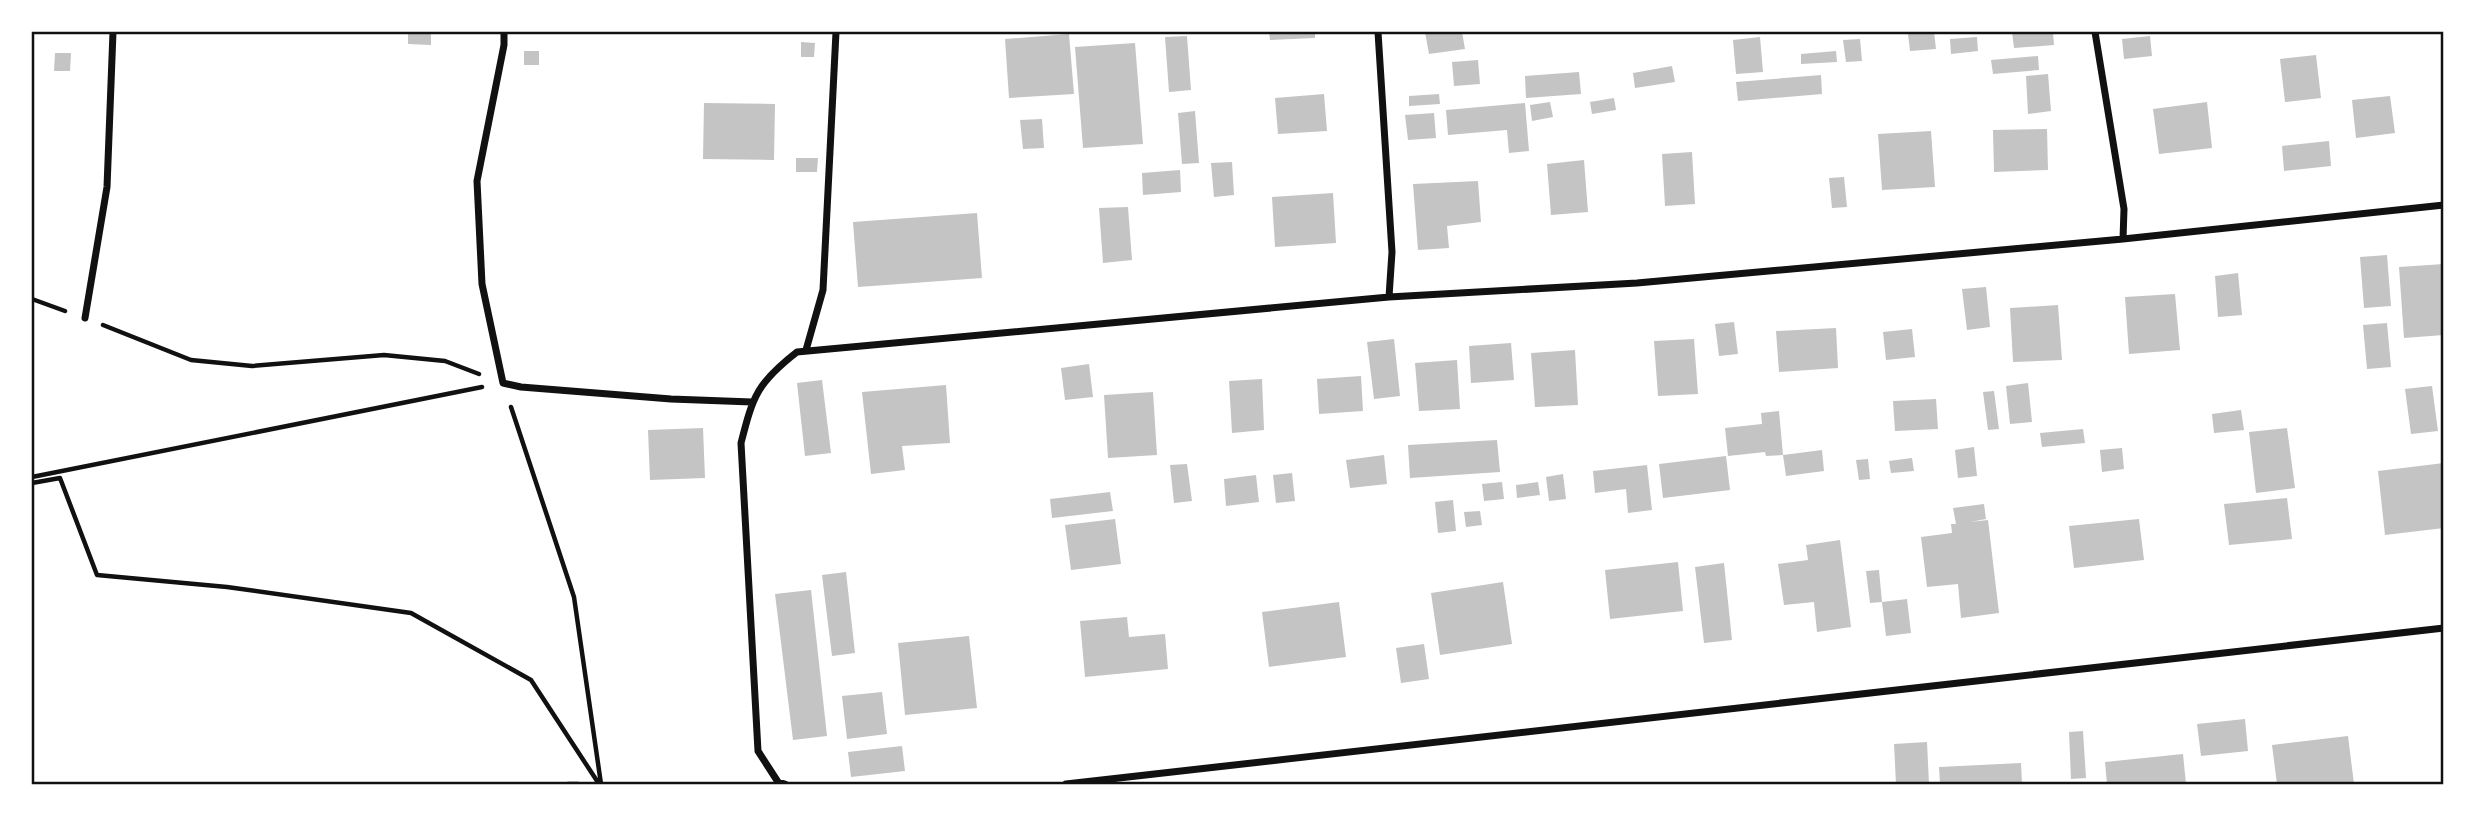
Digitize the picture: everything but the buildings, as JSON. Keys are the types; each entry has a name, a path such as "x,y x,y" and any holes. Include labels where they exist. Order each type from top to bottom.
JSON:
{"street":[{"path":"85,318 107,187 113,32"},
{"path":"504,32 477,181 482,284 503,383 590,393 752,402"},
{"path":"806,350 823,290 836,32"},
{"path":"1378,32 1392,252 1389,297"},
{"path":"2095,32 2124,209 2123,239"},
{"path":"780,784 758,751 741,443 752,402 771,372 797,352 1389,297 1637,283 2123,239 2444,205"},
{"path":"1066,785 2444,628"}],"path":[{"path":"32,299 191,360 252,366 384,355 445,361 503,383"},
{"path":"32,477 503,383"},
{"path":"503,383 574,597 600,785"},
{"path":"32,483 60,478 97,575 227,587 411,613 531,680 600,785"},
{"path":"568,785 578,785"}]}
